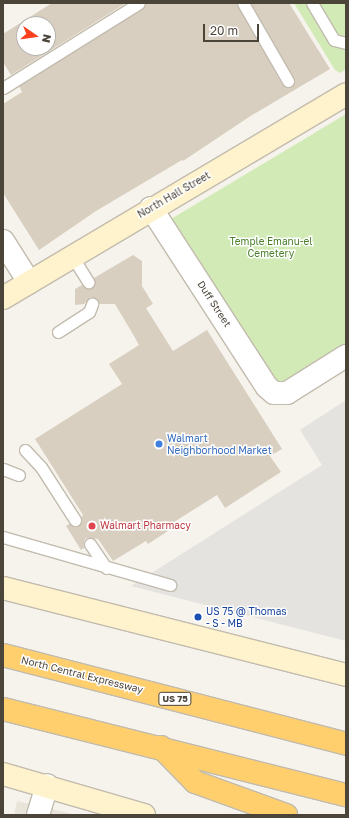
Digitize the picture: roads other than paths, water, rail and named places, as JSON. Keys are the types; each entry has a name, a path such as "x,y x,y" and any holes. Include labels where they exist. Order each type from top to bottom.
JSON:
{"highway":[{"name":"North Central Expressway","path":"3,655 346,744"},
{"path":"3,709 161,747 346,795"},
{"path":"161,747 195,782 286,815"}],"main road":[{"name":"North Hall Street","path":"3,298 346,94"},
{"path":"3,588 346,675"},
{"path":"3,774 47,785 144,815"}],"street":[{"name":"Duff Street","path":"152,208 267,387 274,393 282,394 346,356"},
{"path":"3,241 29,282"},
{"path":"38,815 47,785"}],"lane":[{"path":"3,88 139,3"},
{"path":"243,3 288,81"},
{"path":"312,3 334,40 346,43"},
{"path":"72,256 88,282"},
{"path":"58,332 89,312 92,304"},
{"path":"25,450 41,467 75,520"},
{"path":"3,469 19,474"},
{"path":"3,537 106,568 170,585"},
{"path":"90,544 106,568"}],"place":[{"name":"Walmart Neighborhood Market","path":"159,444"},
{"name":"Walmart Pharmacy","path":"92,526"},
{"name":"US 75 @ Thomas - S - MB","path":"198,617"}],"park label":[{"name":"Temple Emanu-el Cemetery","path":"271,246"}]}
